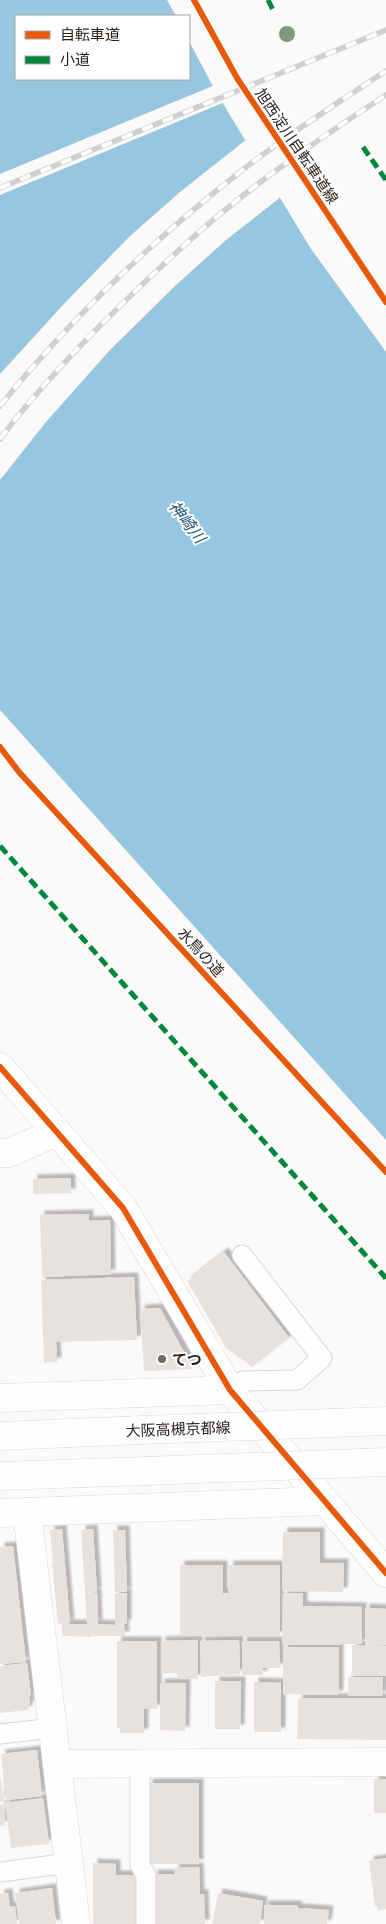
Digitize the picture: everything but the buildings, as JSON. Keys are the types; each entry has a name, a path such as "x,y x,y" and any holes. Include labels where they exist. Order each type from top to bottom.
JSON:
{"street":[{"path":"0,1067 123,1208 230,1390 386,1573"},
{"path":"0,1153 10,1153 56,1132"},
{"path":"0,1398 230,1390"},
{"name":"大阪高槻京都線","path":"0,1436 386,1421"},
{"path":"0,1476 386,1462"},
{"path":"0,1513 324,1501"},
{"path":"28,1512 76,1924"},
{"path":"57,1764 386,1762"}],"lane":[{"path":"230,1390 243,1381 297,1380 322,1358 242,1255"},
{"path":"0,1734 53,1728"},
{"path":"140,1763 140,1865 146,1875 146,1924"},
{"path":"0,1872 69,1863"}],"water":[{"name":"神崎川","path":"0,0 167,0 175,15 15,15 15,80 190,80 190,43 216,92 311,249 386,352 386,1140 0,710"}],"pier":[{"path":"215,85 225,102 0,195 0,174"},
{"path":"247,139 282,196 226,240 176,285 109,351 46,422 0,480 0,374 129,237 180,192"}],"railway":[{"path":"0,188 386,30"},
{"path":"0,406 85,310 179,222 262,155 386,71"},
{"path":"0,439 33,397 87,339 185,244 228,207 274,172 386,95"}],"marked path":[{"path":"268,0 274,12"},
{"path":"363,147 386,180"},
{"path":"0,846 385,1277 386,1281"}],"cycle path":[{"name":"旭西淀川自転車道線","path":"194,0 237,78 386,302"},
{"name":"水鳥の道","path":"0,747 19,772 386,1172"},
{"path":"0,1067 123,1208 230,1390 386,1573"}],"place":[{"name":"てつ","path":"162,1359"}]}
